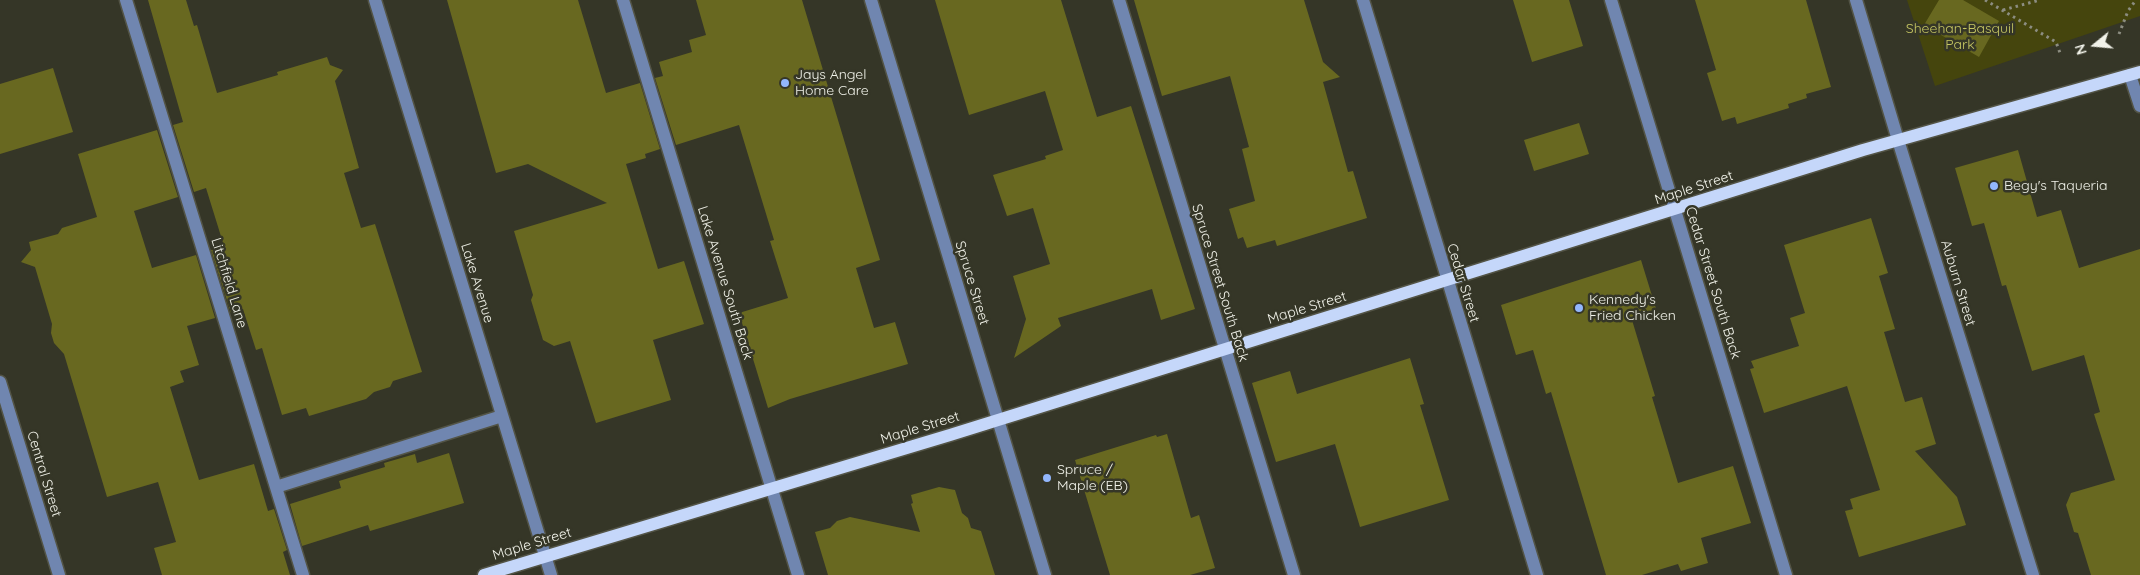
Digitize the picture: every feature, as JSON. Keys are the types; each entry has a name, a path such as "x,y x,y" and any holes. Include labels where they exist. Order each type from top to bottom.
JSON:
{"main road":[{"name":"Maple Street","path":"484,575 998,420 1898,140 2135,73"}],"street":[{"name":"Litchfield Lane","path":"126,0 303,575"},
{"name":"Lake Avenue","path":"375,0 551,575"},
{"name":"Lake Avenue South Back","path":"623,0 798,575"},
{"name":"Spruce Street","path":"871,0 1045,575"},
{"name":"Spruce Street South Back","path":"1119,0 1294,575"},
{"name":"Cedar Street","path":"1363,0 1537,575"},
{"name":"Cedar Street South Back","path":"1612,0 1786,575"},
{"name":"Auburn Street","path":"1856,0 2033,575"},
{"path":"2135,73 2140,106"},
{"name":"Central Street","path":"0,382 59,575"},
{"path":"276,487 502,416"}],"path":[{"path":"1985,0 2056,42 2060,53"},
{"path":"2003,10 2040,0"},
{"path":"2119,34 2128,11 2136,0"}],"green space":[{"name":"Sheehan-Basquil Park","path":"1907,0 2140,0 2140,16 1935,86"}],"building":[{"path":"148,0 186,0 194,26 197,25 217,93 278,75 277,72 327,57 330,65 343,70 335,81 359,168 344,173 361,228 375,224 422,372 393,381 390,387 374,392 366,399 309,416 306,408 282,415 262,348 256,350 243,309 231,313 211,250 224,246 206,188 194,192 173,125 183,122"},
{"path":"447,0 578,0 606,93 640,83 660,149 645,154 646,158 626,164 658,269 684,261 704,324 653,340 671,400 596,423 570,341 554,346 543,340 531,300 533,295 514,231 607,203 528,164 496,173"},
{"path":"696,0 802,0 880,260 856,268 874,328 895,322 908,364 790,399 768,408 739,313 788,298 770,241 774,240 739,125 676,145 655,78 663,76 659,62 692,52 689,40 706,35"},
{"path":"935,0 1061,0 1097,117 1131,106 1195,309 1161,320 1152,289 1058,318 1061,326 1014,358 1026,319 1013,276 1050,264 1033,208 1007,216 993,175 1046,159 1045,156 1063,150 1045,91 969,115"},
{"path":"1134,0 1304,0 1323,62 1340,77 1323,82 1348,172 1353,171 1367,218 1277,246 1275,240 1247,248 1243,237 1238,239 1229,209 1255,201 1242,149 1249,147 1230,76 1162,96"},
{"path":"1513,0 1569,0 1583,46 1532,62"},
{"path":"1695,0 1806,0 1831,87 1806,94 1807,98 1788,104 1789,108 1737,124 1735,117 1722,121 1707,73 1716,70"},
{"path":"1939,0 1963,0 1999,21 1979,57 1924,25"},
{"path":"53,68 73,132 0,154 0,84"},
{"path":"1579,123 1589,154 1534,171 1524,140"},
{"path":"157,130 178,197 134,211 152,268 196,255 215,318 187,326 199,365 180,371 184,382 170,387 199,480 254,464 268,511 274,509 287,550 283,552 290,575 162,575 154,548 176,542 158,482 107,497 64,354 54,343 51,333 52,324 35,267 21,262 31,250 29,242 58,234 62,228 97,217 78,154"},
{"path":"2018,150 2037,217 2061,210 2079,268 2140,249 2140,575 2091,575 2078,533 2074,532 2066,505 2071,493 2115,480 2094,414 2100,412 2084,355 2032,371 2006,285 2002,286 1984,223 1972,226 1955,168"},
{"path":"1871,218 1888,273 1879,276 1895,329 1884,332 1905,402 1922,397 1936,444 1915,451 1957,497 1966,525 1859,557 1845,511 1853,509 1850,499 1880,490 1847,386 1764,413 1750,369 1754,368 1751,361 1799,346 1790,318 1805,313 1784,245"},
{"path":"1641,260 1657,312 1632,320 1655,396 1652,397 1678,483 1733,466 1751,523 1701,538 1708,563 1681,571 1678,564 1642,575 1606,575 1551,392 1546,394 1533,350 1516,355 1501,305"},
{"path":"1410,358 1424,404 1420,405 1449,500 1360,527 1335,444 1276,462 1252,383 1290,371 1297,394"},
{"path":"1167,434 1191,518 1199,515 1215,568 1190,575 1110,575 1075,460 1156,435 1157,437"},
{"path":"449,453 464,503 370,531 368,525 302,546 290,504 341,488 339,481 385,467 384,463 415,454 417,463"},
{"path":"939,487 955,490 962,513 968,518 971,528 981,531 995,575 828,575 815,532 830,528 837,521 850,517 920,532 911,504 913,503 911,495"}],"place":[{"name":"Jays Angel Home Care","path":"785,83"},
{"name":"Begy's Taqueria","path":"1994,186"},
{"name":"Kennedy's Fried Chicken","path":"1579,308"},
{"name":"Spruce / Maple (EB)","path":"1047,478"}]}
